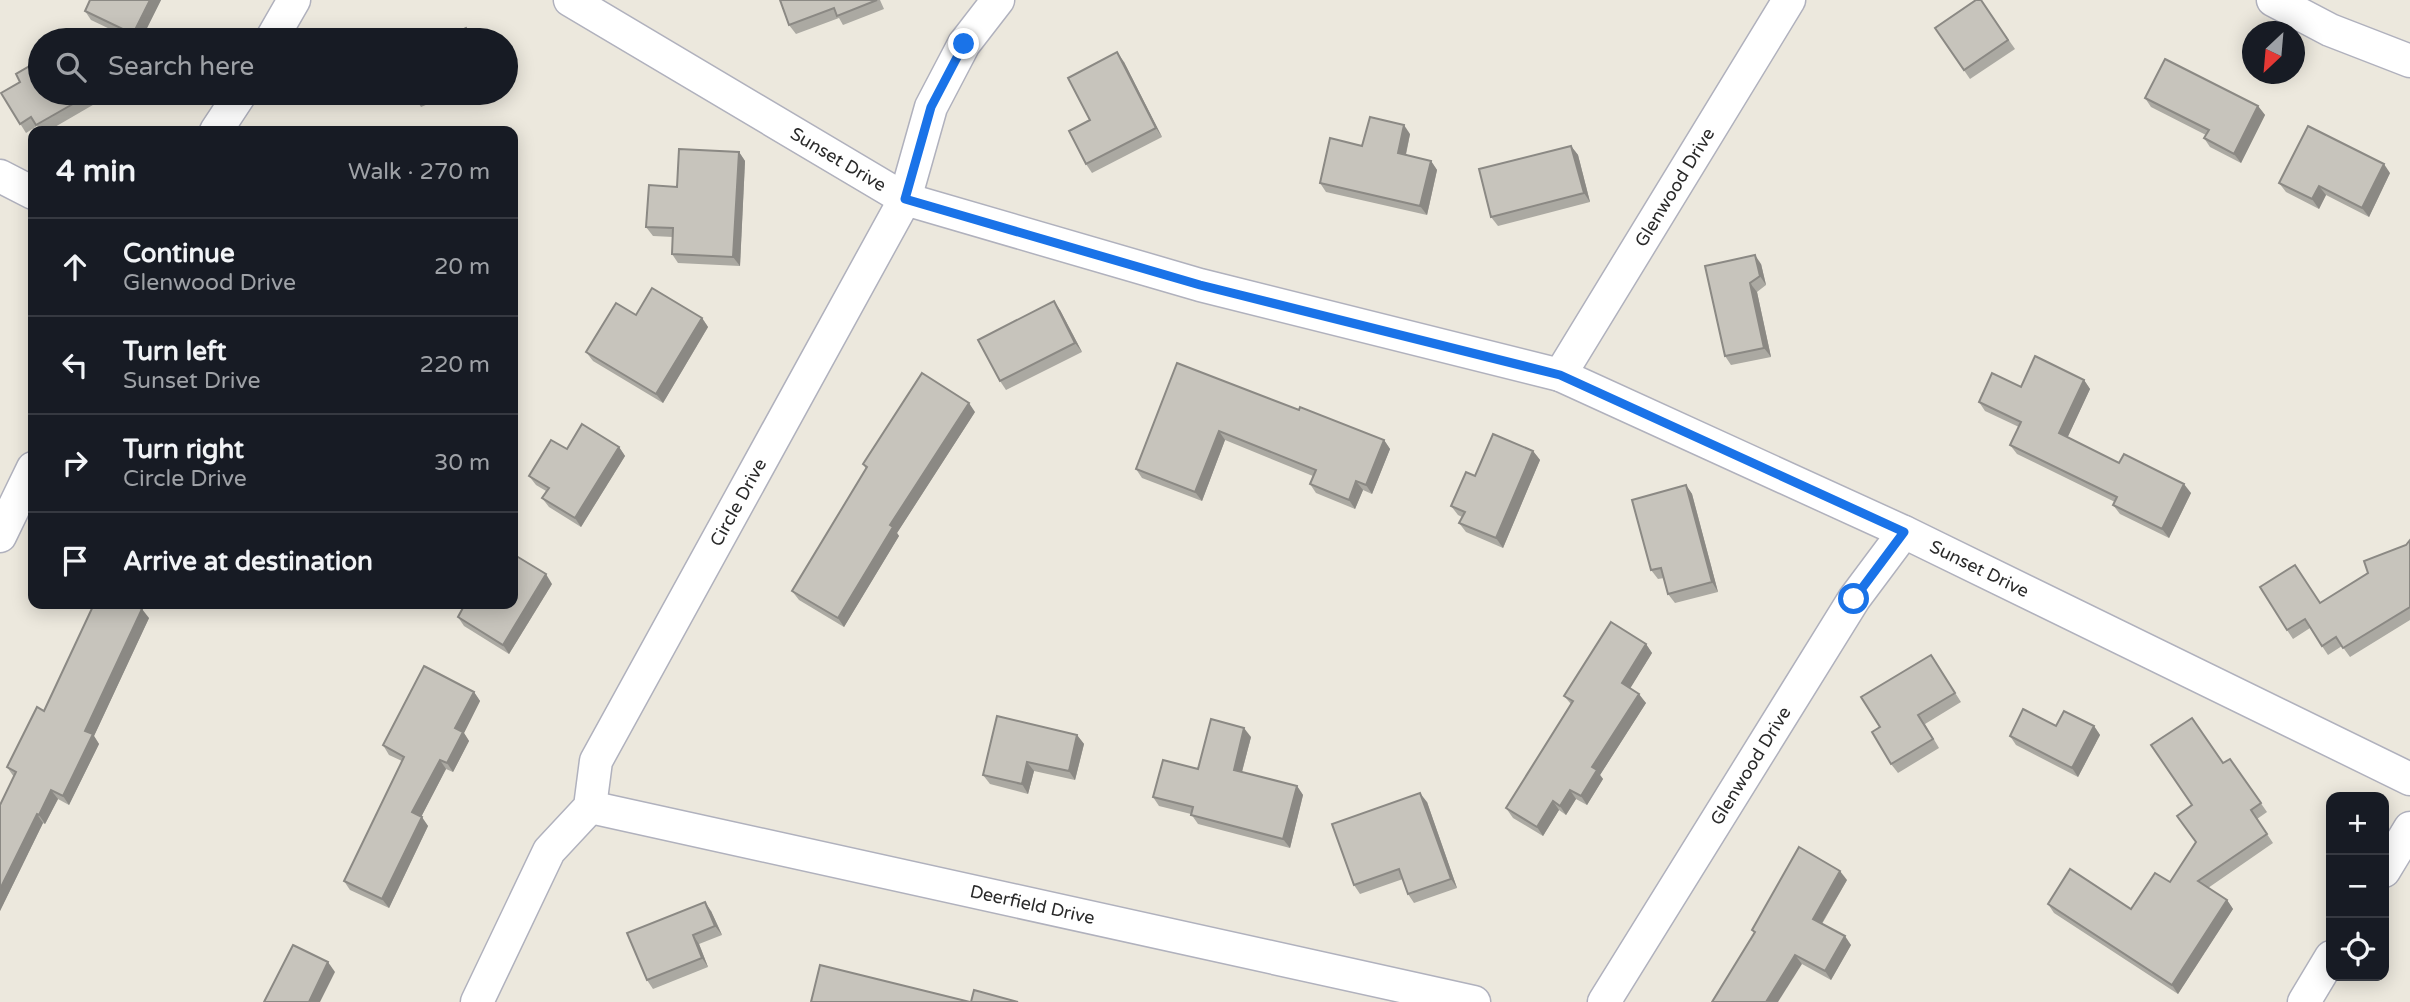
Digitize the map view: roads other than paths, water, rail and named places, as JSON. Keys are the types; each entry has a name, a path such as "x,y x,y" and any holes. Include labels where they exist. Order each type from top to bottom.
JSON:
{"street":[{"path":"278,28 294,0"},
{"name":"Sunset Drive","path":"570,0 905,199 1200,285 1560,375 1904,532 2410,779"},
{"name":"Circle Drive","path":"590,807 596,761 905,199 931,107 964,44 998,0"},
{"name":"Glenwood Drive","path":"1560,375 1789,0"},
{"path":"2273,0 2330,30 2410,61"},
{"path":"219,126 233,105"},
{"path":"0,176 28,190"},
{"path":"0,536 28,478"},
{"name":"Glenwood Drive","path":"1604,1002 1854,599 1904,532"},
{"path":"477,1002 549,851 590,807"},
{"name":"Deerfield Drive","path":"590,807 1474,1002"},
{"path":"2389,863 2410,828"},
{"path":"2304,1002 2326,965"}]}
